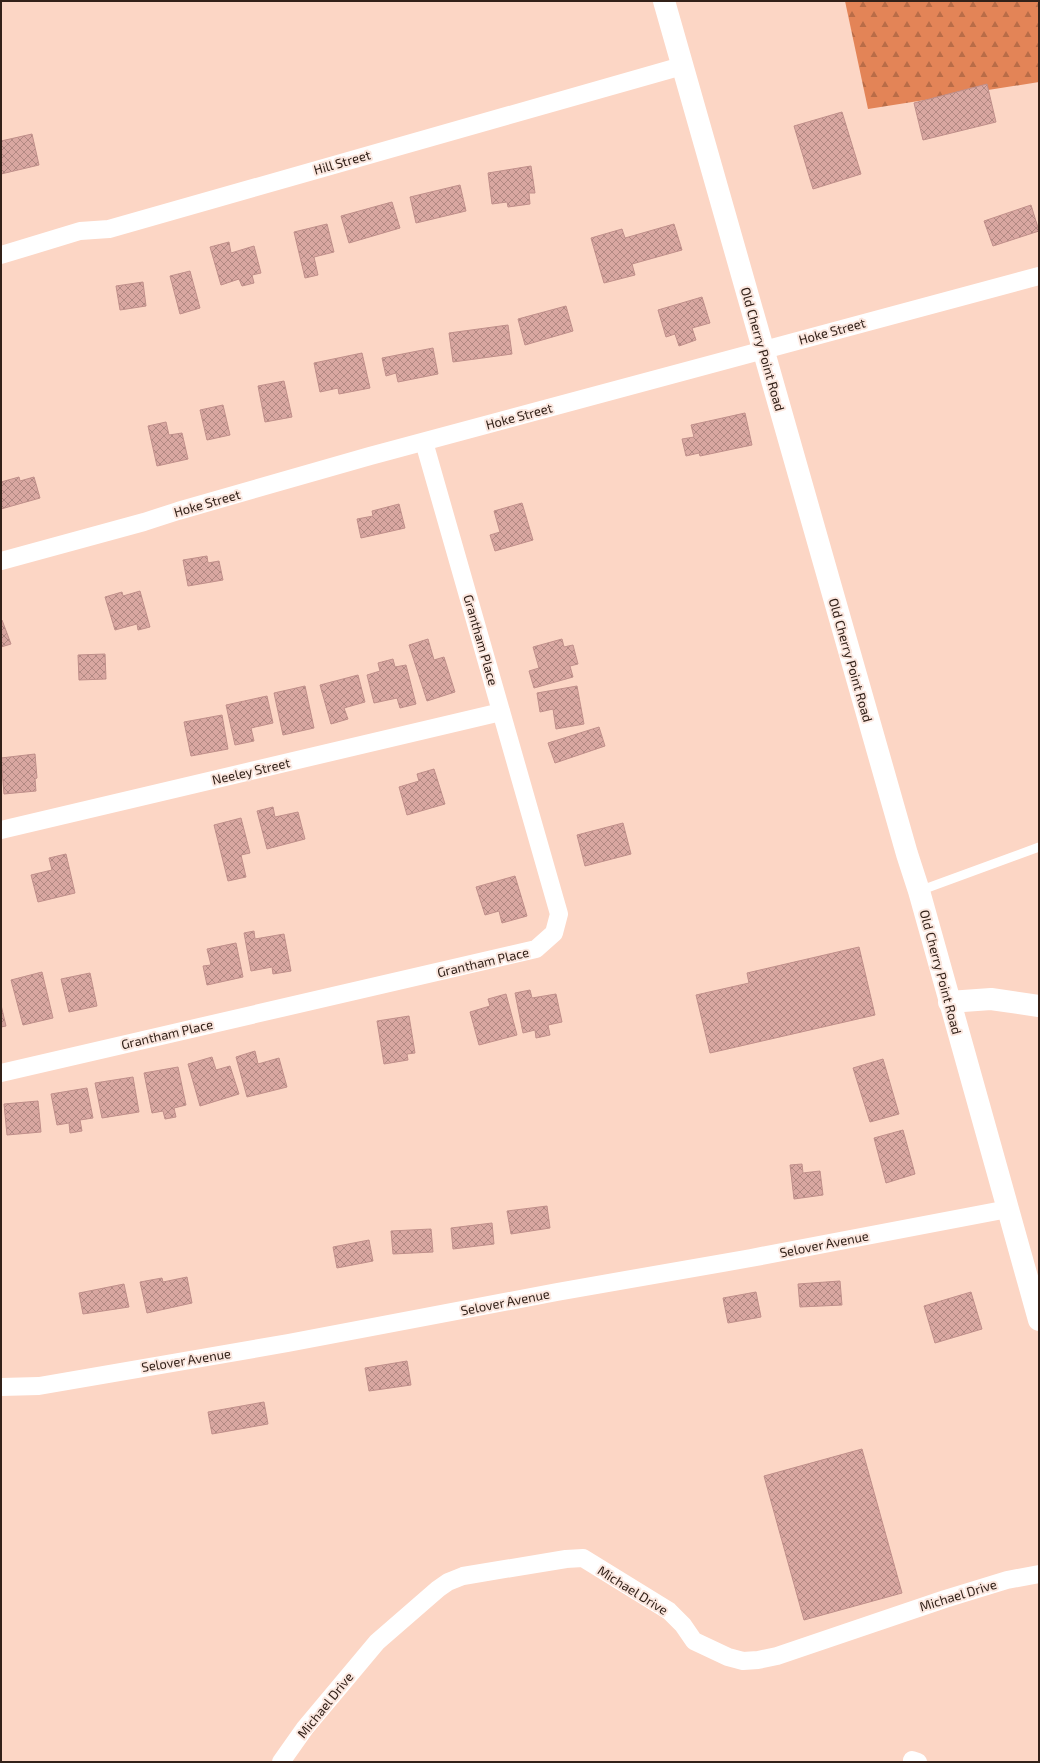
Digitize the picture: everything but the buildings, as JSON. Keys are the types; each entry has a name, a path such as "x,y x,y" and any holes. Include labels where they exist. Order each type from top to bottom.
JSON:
{"street":[{"name":"Old Cherry Point Road","path":"664,1 904,846 919,891 1039,1320"},
{"name":"Hill Street","path":"1,255 80,231 109,229 682,66"},
{"name":"Hoke Street","path":"1,561 424,442 763,349 1039,276"},
{"name":"Grantham Place","path":"1,1073 536,949 554,933 559,914 424,442"},
{"name":"Neeley Street","path":"1,830 501,712"},
{"path":"949,1002 991,999 1039,1006"},
{"name":"Selover Avenue","path":"1,1387 38,1386 288,1343 1008,1209"},
{"name":"Michael Drive","path":"281,1762 305,1728 377,1642 438,1589 448,1582 463,1576 566,1559 583,1558 669,1611 683,1625 694,1641 728,1657 743,1661 758,1660 776,1656 945,1599 1007,1580 1039,1574"}],"lane":[{"path":"919,891 1039,847"}],"green space":[{"path":"845,1 1039,1 1039,82 868,109"}]}
